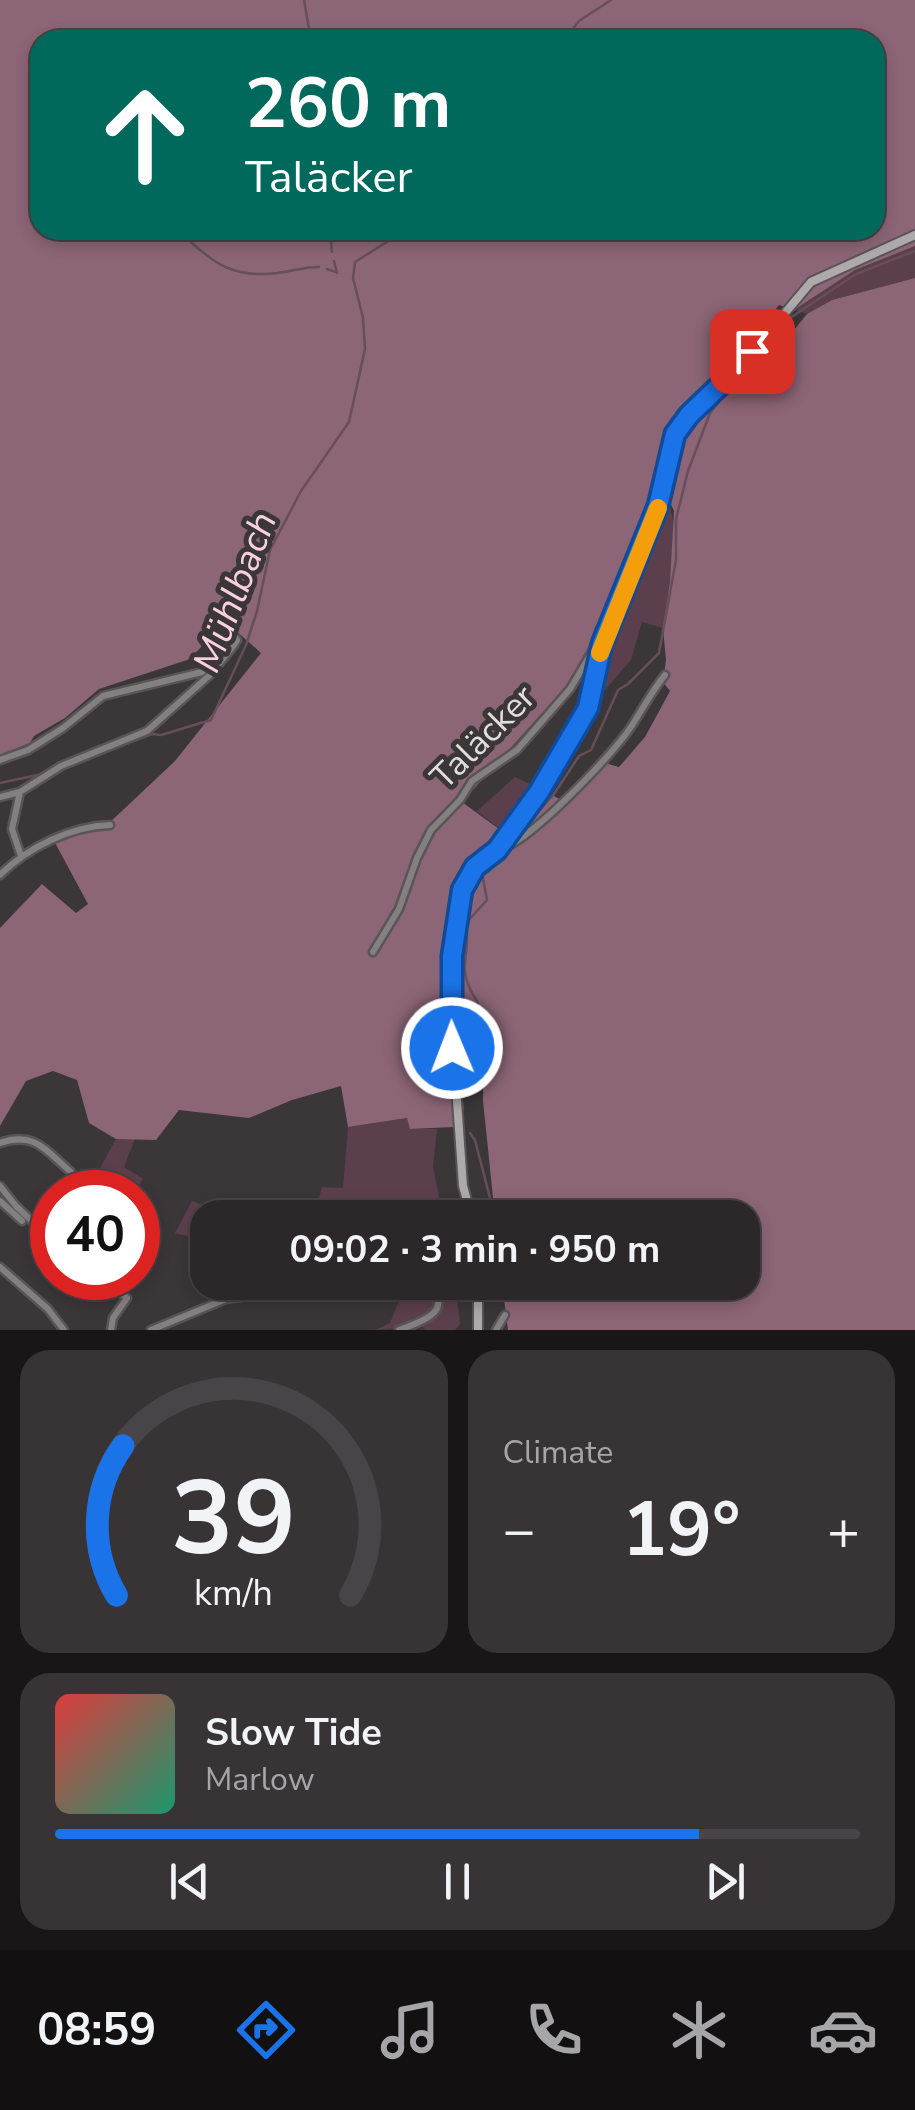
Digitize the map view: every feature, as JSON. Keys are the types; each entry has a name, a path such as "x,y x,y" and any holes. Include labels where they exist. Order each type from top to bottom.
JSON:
{"street":[{"path":"608,630 658,506 675,434 689,415 770,336 811,282 915,235"},
{"name":"Taläcker","path":"372,952 399,908 431,830 472,781 516,750 570,688 592,652 600,630 608,630 588,708 539,792 497,850 475,867 462,890 452,956 451,1016 455,1098 467,1200"},
{"path":"0,760 28,750 103,696 202,672 234,636 237,640 211,674 146,731 61,766 20,792 0,798"},
{"path":"497,850 532,831 604,759 628,732 665,674"},
{"path":"20,792 12,829 20,856"},
{"path":"0,876 20,856 80,830 110,826"},
{"path":"0,1143 22,1136 36,1142 69,1170"},
{"path":"0,1186 30,1219"},
{"path":"0,1201 22,1221"},
{"path":"0,1267 48,1309 64,1330"},
{"path":"111,1330 113,1318 126,1300"},
{"path":"151,1330 210,1305 237,1300"},
{"path":"399,1330 427,1319 437,1308 438,1300"},
{"path":"478,1300 478,1330"},
{"path":"496,1330 504,1315"}],"shaded area":[{"path":"0,0 915,0 915,246 855,270 794,310 779,305 669,442 651,512 607,626 599,626 570,682 462,802 510,837 545,791 563,801 605,763 619,767 645,737 670,691 663,682 663,628 674,511 665,492 682,430 760,349 776,352 807,314 832,300 915,278 915,1330 508,1330 504,1300 760,1300 760,1200 493,1200 483,1101 484,1030 450,1032 454,1127 410,1129 407,1118 348,1127 341,1086 249,1118 179,1110 156,1140 116,1139 89,1123 77,1080 53,1071 26,1081 0,1126 0,928 42,884 76,913 88,904 54,841 107,825 175,761 261,653 225,621 190,659 99,689 65,718 34,736 30,743 0,755"},
{"path":"915,246 915,278 832,300 807,314 794,310 855,270"},
{"path":"752,343 760,349 739,372 665,492 674,542 663,628 642,622 631,660 597,699 586,673 574,674 651,512 669,442"},
{"path":"515,777 545,791 510,837 477,811"},
{"path":"408,1118 411,1129 437,1129 433,1166 440,1200 318,1200 322,1187 343,1188 348,1127"},
{"path":"116,1139 135,1139 124,1167 129,1170 99,1170"},
{"path":"190,1205 190,1237 175,1233"},
{"path":"399,1300 457,1300 460,1324 455,1330 375,1330 390,1323"}],"waterway":[{"name":"Mühlbach","path":"304,0 309,30"},
{"path":"572,30 611,0"},
{"path":"189,240 222,265 246,273 319,267"},
{"name":"Mühlbach","path":"331,240 332,252"},
{"name":"Mühlbach","path":"102,753 152,734 161,735 211,720 246,645 270,550 301,491 349,422 365,349 363,318 353,278 355,262 390,240"},
{"path":"778,326 856,274 915,251"},
{"name":"Mühlbach","path":"334,261 337,273"},
{"path":"327,269 336,272"},
{"path":"517,836 554,794 579,756 591,750 618,690 659,653 676,560 676,519 688,471 710,413 773,333"},
{"name":"Mühlbach","path":"0,783 42,774"},
{"path":"463,1108 461,1054 478,1003 466,979 466,923 487,900 482,873 509,848"},
{"path":"470,1133 490,1200"}],"slow traffic":[{"path":"600,653 658,508"}],"route":[{"path":"452,1048 452,956 462,890 475,867 497,850 539,792 588,708 602,644 658,506 675,434 752,351"}]}
